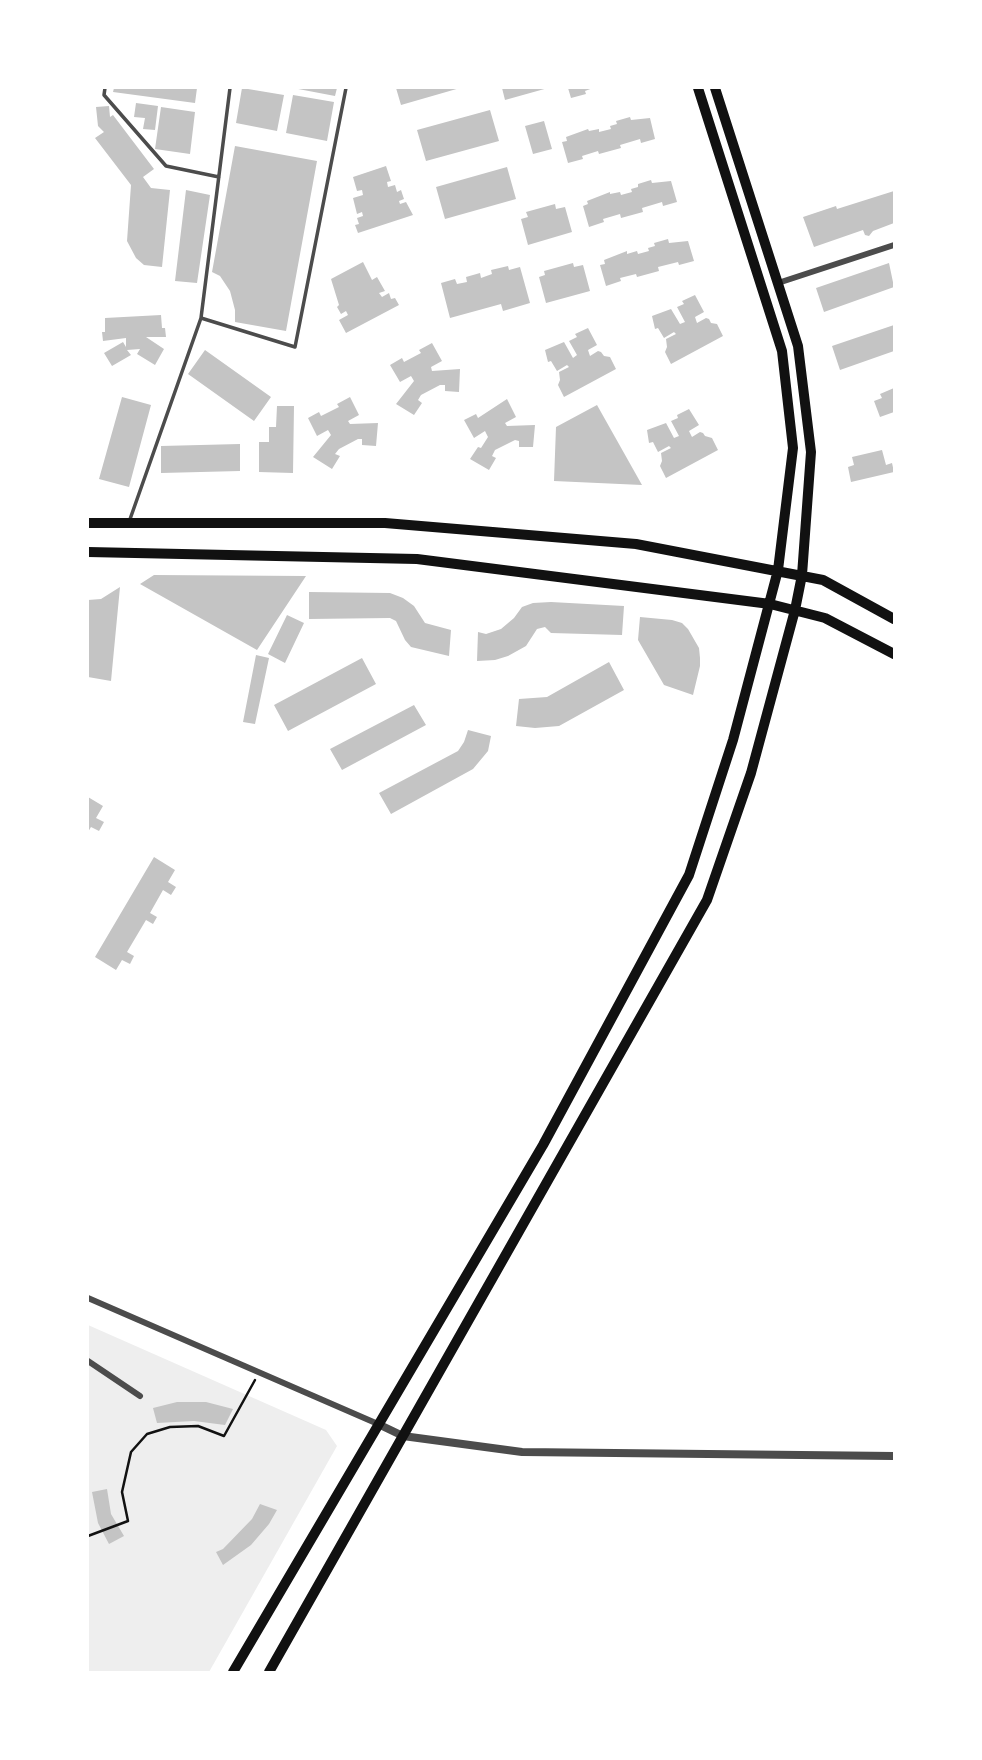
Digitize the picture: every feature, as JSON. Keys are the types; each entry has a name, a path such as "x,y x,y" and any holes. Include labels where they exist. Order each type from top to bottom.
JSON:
{"main road":[{"path":"233,1672 544,1145 689,875 733,740 778,570 793,448 782,351 698,88"},
{"path":"269,1672 707,900 751,773 802,575 811,453 798,346 715,88"},
{"path":"88,523 385,523 636,544 823,580 894,618"},
{"path":"88,552 417,559 770,604 825,618 894,654"}],"street":[{"path":"778,283 894,245"},
{"path":"88,1298 403,1436 522,1452 894,1457"},
{"path":"88,1362 140,1396"}],"lane":[{"path":"105,88 104,95 166,166 219,177"},
{"path":"129,524 201,318 230,88"},
{"path":"201,318 295,347 346,88"}],"path":[{"path":"88,1536 128,1521 122,1492 131,1452 147,1434 170,1427 198,1426 224,1436 260,1373"}],"shaded area":[{"path":"88,1325 326,1430 337,1446 209,1672 88,1672"}],"building":[{"path":"114,88 197,88 195,103 113,92"},
{"path":"242,88 284,95 277,131 236,123"},
{"path":"293,88 337,88 335,96"},
{"path":"396,88 460,88 401,105"},
{"path":"502,88 548,88 505,100"},
{"path":"568,88 593,88 585,91 586,94 571,98"},
{"path":"293,95 334,102 327,141 286,133"},
{"path":"136,103 158,106 155,130 143,129 145,118 134,117"},
{"path":"109,106 110,117 113,115 154,169 143,177 151,188 170,190 162,267 144,265 136,258 127,241 131,185 95,138 104,132 98,126 96,107"},
{"path":"161,107 195,112 190,154 155,149"},
{"path":"490,110 499,141 426,161 417,130"},
{"path":"630,117 631,120 650,118 655,139 641,143 640,139 620,145 621,148 599,154 598,151 568,163 562,142 567,141 566,137 588,129 599,129 599,132 611,129 610,126 617,124 616,121"},
{"path":"544,121 552,149 533,154 525,126"},
{"path":"235,146 317,161 286,331 235,322 230,291 220,276 212,272"},
{"path":"386,166 391,181 387,182 388,187 395,185 397,192 401,190 404,199 399,201 400,204 406,202 413,215 358,233 355,225 359,224 357,218 363,216 362,212 357,214 353,198 363,195 362,190 357,191 353,177"},
{"path":"507,167 516,199 445,219 436,187"},
{"path":"651,180 652,183 671,181 677,202 663,206 662,202 642,208 643,212 621,218 620,214 589,227 583,206 588,204 587,201 610,192 620,192 621,195 632,192 631,189 638,187 638,184"},
{"path":"186,190 210,195 197,283 175,281"},
{"path":"894,191 894,223 873,231 869,236 865,235 863,230 814,247 803,217"},
{"path":"555,204 556,209 565,207 572,232 528,245 521,219 528,217 526,212"},
{"path":"668,239 669,243 688,241 694,261 658,267 659,271 620,278 621,281 606,286 600,265 605,264 604,260 627,251 627,254 637,251 638,254 649,251 648,248 655,246 654,243"},
{"path":"363,262 372,280 377,277 385,291 379,293 382,297 389,293 391,299 395,298 399,305 346,333 339,320 348,315 346,311 341,314 337,307 339,305 331,279"},
{"path":"573,263 574,267 583,265 590,291 546,303 539,277 545,275 544,271"},
{"path":"889,263 894,287 824,312 816,288"},
{"path":"508,266 509,270 520,267 530,303 503,311 501,304 450,318 441,283 455,279 457,284 467,282 466,277 480,273 481,278 492,274 491,270"},
{"path":"695,295 704,312 695,317 697,323 709,319 711,323 717,324 723,336 671,364 665,352 666,339 676,334 674,332 664,338 658,328 655,329 652,316 671,309 680,324 685,322 677,307 684,304 682,301"},
{"path":"161,315 166,337 146,337 164,349 155,365 137,354 140,349 127,350 131,355 112,366 104,353 123,342 126,347 126,338 103,341 105,318"},
{"path":"894,325 894,351 840,370 832,346"},
{"path":"588,328 597,345 588,350 590,356 601,352 610,357 616,369 564,397 558,385 559,372 569,367 567,365 557,371 551,361 548,362 545,350 564,342 573,358 577,355 569,341 577,337 575,334"},
{"path":"432,343 442,361 431,367 432,371 460,369 459,392 445,391 445,385 440,385 421,395 418,400 422,403 414,415 396,404 414,381 411,376 400,382 390,365 402,358 404,362"},
{"path":"205,350 271,397 254,421 188,374"},
{"path":"894,388 894,412 880,417 874,401 882,398 880,394"},
{"path":"122,397 151,405 129,487 99,479"},
{"path":"350,397 359,415 348,421 350,424 378,423 376,446 362,445 362,439 358,439 339,449 335,454 340,456 332,469 313,457 331,435 328,430 317,436 308,418 319,412 321,416 339,407 337,404"},
{"path":"507,399 516,417 505,423 507,426 535,425 533,447 519,447 519,441 515,440 495,450 492,456 496,458 489,470 470,459 488,437 485,431 474,438 464,420 476,414 478,418"},
{"path":"597,405 642,485 554,481 556,427"},
{"path":"277,406 294,406 293,473 259,472 259,442 269,442 269,427 276,427"},
{"path":"689,409 699,425 689,431 692,437 703,433 712,438 718,450 666,478 660,466 661,453 671,448 669,446 658,452 653,442 649,443 647,430 666,423 674,438 679,436 671,421"},
{"path":"240,444 240,471 161,473 161,446"},
{"path":"882,450 886,465 892,463 894,472 851,482 848,467 854,465 852,457"},
{"path":"154,575 306,576 257,650 140,584"},
{"path":"120,587 111,681 88,677 88,600 101,599"},
{"path":"309,592 390,593 403,598 414,606 425,623 451,630 449,656 411,647 396,621 390,618 309,619"},
{"path":"551,602 624,606 622,635 551,633 545,627 537,629 526,646 508,656 477,661 478,632 486,634 501,629 522,607"},
{"path":"287,615 304,623 285,663 268,654"},
{"path":"640,617 672,620 682,623 688,629 699,648 700,658 693,695 664,685 638,640"},
{"path":"256,655 269,658 255,724 243,722"},
{"path":"362,658 376,684 288,731 274,705"},
{"path":"609,662 624,690 559,726 516,726 519,699 547,697"},
{"path":"414,705 426,725 342,770 330,749"},
{"path":"468,730 491,736 488,751 473,769 391,814 379,793 458,751"},
{"path":"88,797 103,806 96,818 104,822 99,831 91,827 88,832"},
{"path":"154,857 175,870 168,882 176,887 171,895 163,890 150,913 157,917 153,924 146,920 127,952 134,956 130,964 122,960 116,970 95,957"},
{"path":"177,1402 206,1402 233,1409 225,1425 194,1421 157,1423 153,1408"},
{"path":"107,1489 111,1514 124,1536 109,1544 98,1523 92,1492"},
{"path":"260,1504 277,1510 269,1524 251,1545 223,1565 216,1552 223,1549 252,1519"}]}
